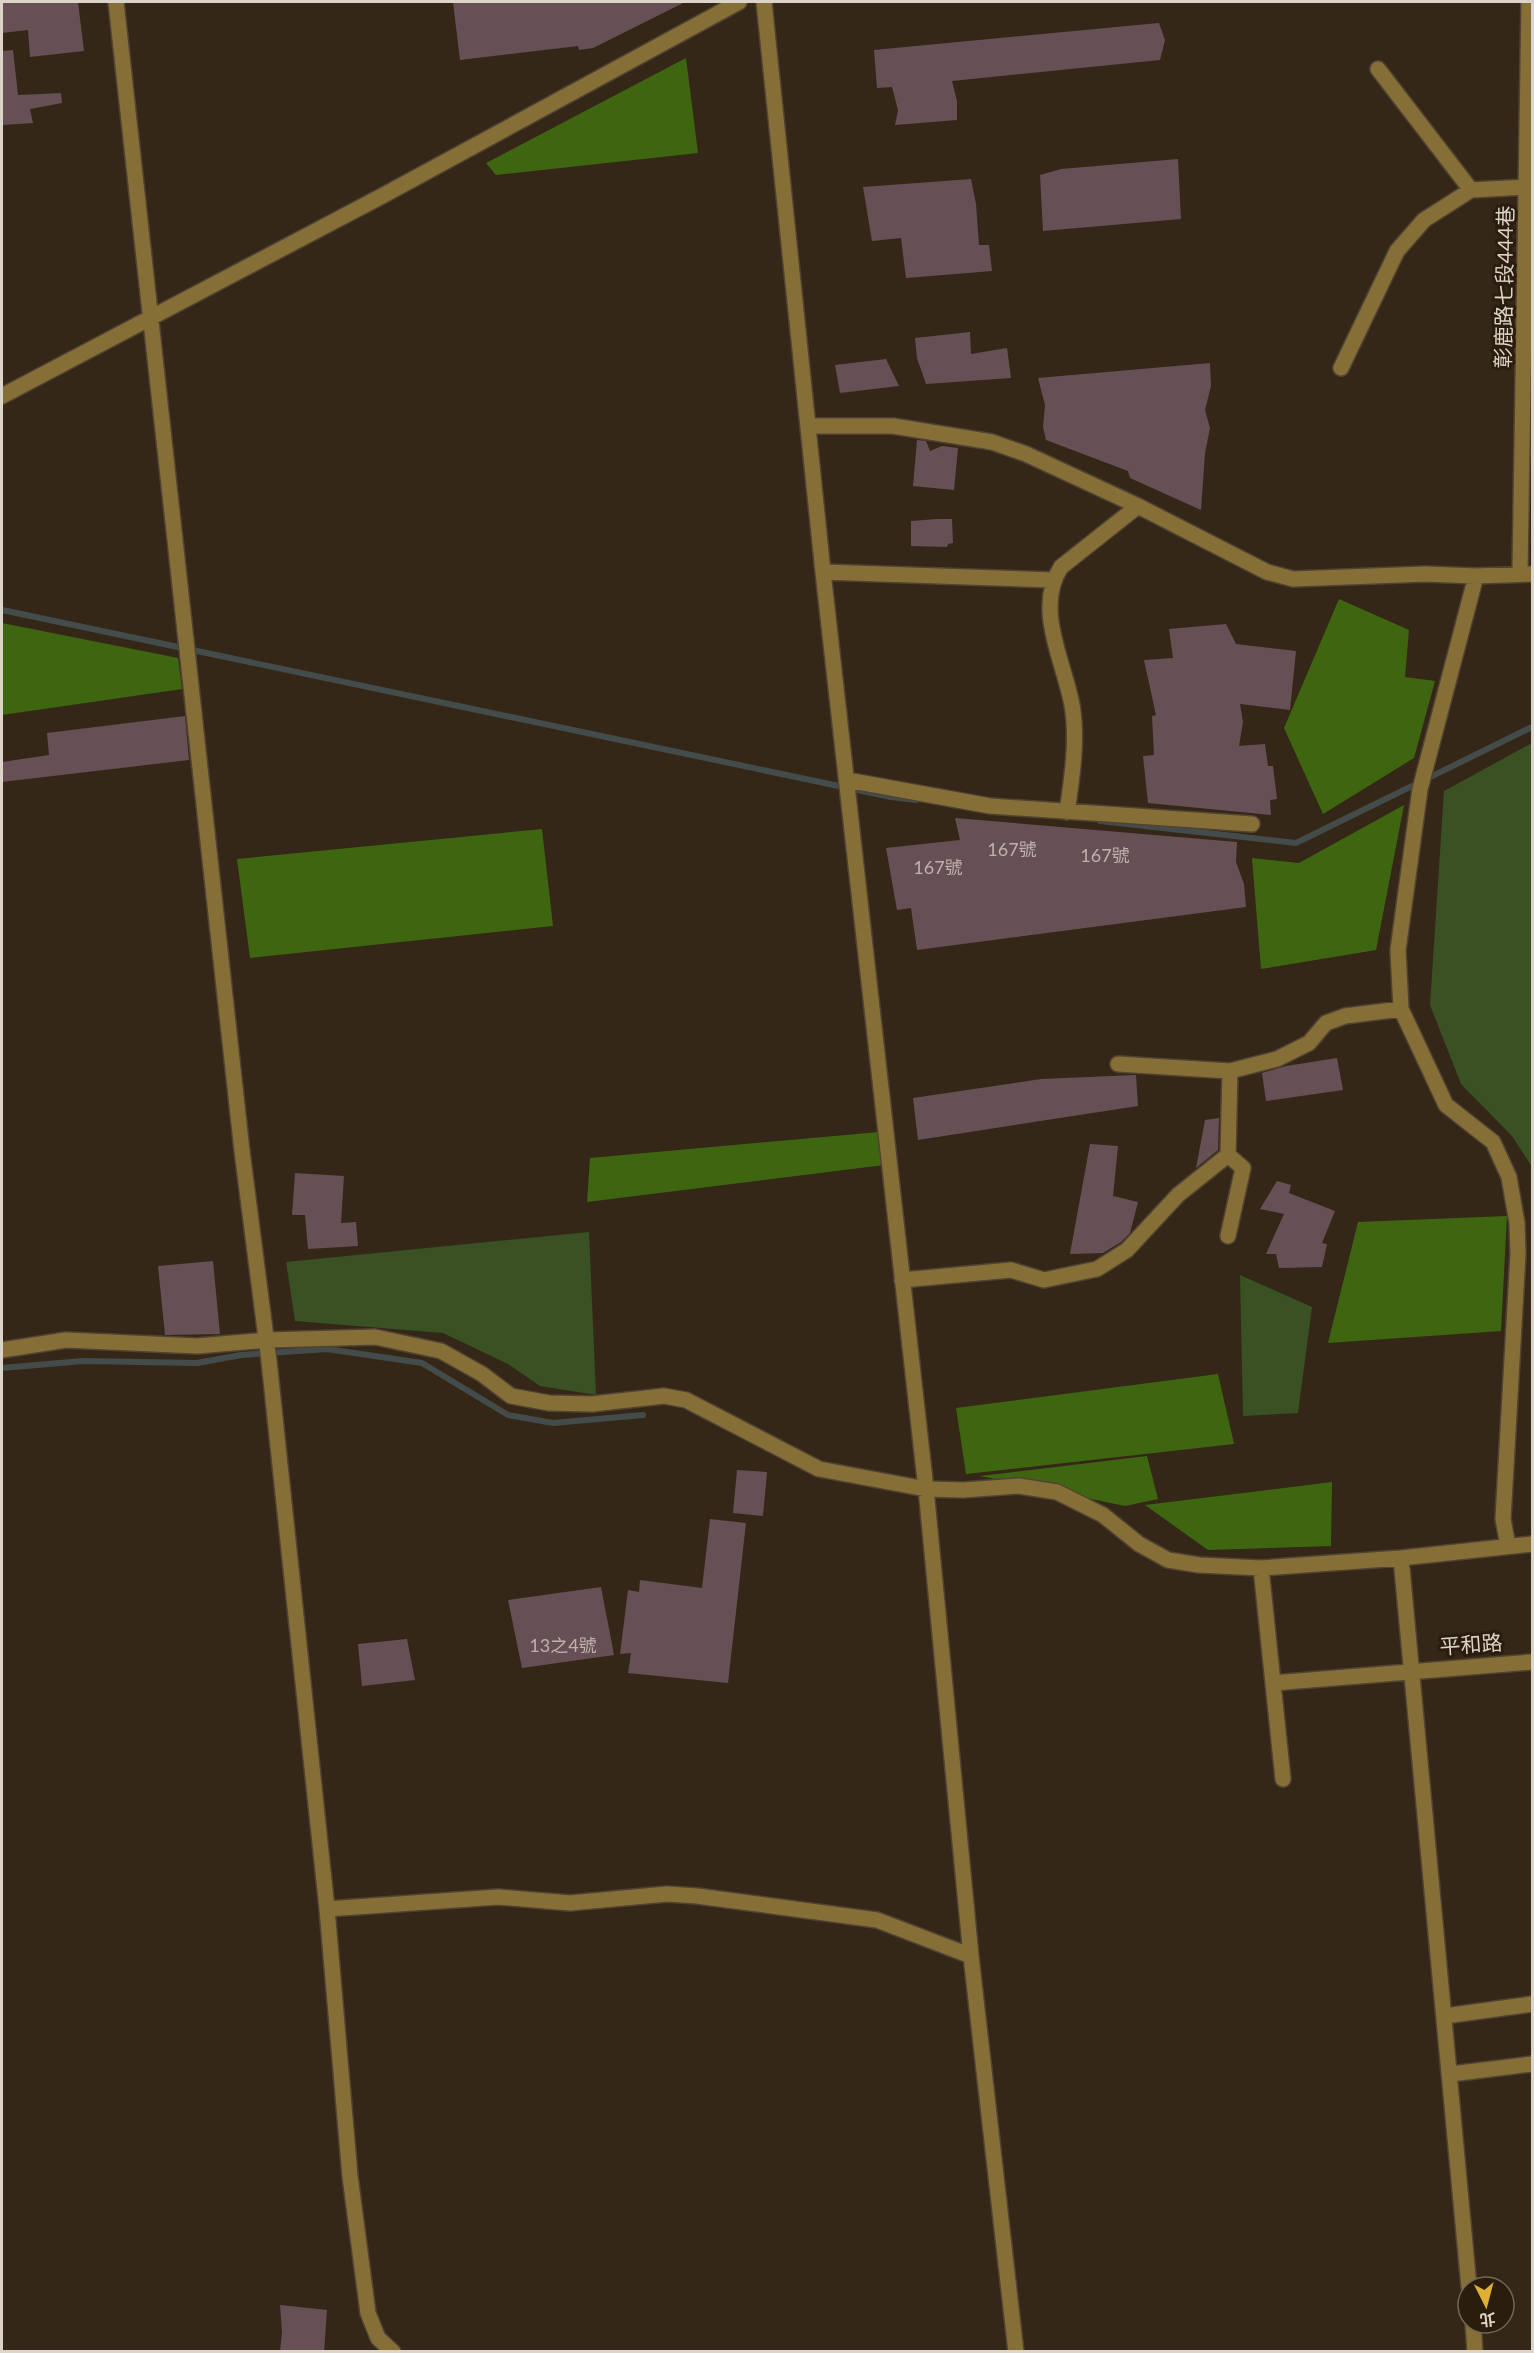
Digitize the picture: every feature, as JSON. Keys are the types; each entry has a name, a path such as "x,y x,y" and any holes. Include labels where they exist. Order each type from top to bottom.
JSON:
{"street":[{"path":"116,2 242,1151 267,1340 327,1909 350,2176 368,2313 378,2338 393,2352"},
{"path":"2,396 382,196 739,2"},
{"path":"764,2 810,426 823,572 926,1489 971,1956 1016,2352"},
{"name":"彰鹿路七段444巷","path":"1526,574 1527,187 1531,8"},
{"path":"1378,69 1471,190"},
{"path":"1341,368 1397,251 1424,219 1471,190 1527,187"},
{"path":"810,426 893,426 992,442 1026,454 1138,506 1267,572 1293,579 1426,574 1476,576 1526,574"},
{"path":"1067,812 1072,777 1072,707 1057,652 1049,600 1053,580 1061,567 1138,506"},
{"path":"823,572 1053,580"},
{"path":"1476,576 1420,789 1398,950 1401,1009 1446,1105 1493,1142 1509,1177 1518,1223 1503,1519 1509,1545"},
{"path":"847,780 979,804 1252,824"},
{"path":"1118,1064 1230,1071 1277,1059 1309,1043 1326,1023 1336,1019 1401,1009"},
{"path":"902,1280 1011,1270 1044,1280 1097,1269 1127,1250 1178,1195 1228,1155 1230,1071"},
{"path":"1228,1155 1243,1168 1228,1236"},
{"path":"2,1350 66,1340 197,1346 267,1340 375,1337 410,1343 441,1351 482,1374 511,1396 549,1402 591,1404 664,1396 686,1400 819,1469 926,1489 963,1490 1019,1486 1057,1492 1103,1515 1139,1544 1168,1560 1199,1565 1261,1569 1401,1558 1533,1544"},
{"path":"1401,1558 1468,2275"},
{"path":"1261,1569 1283,1779"},
{"name":"平和路","path":"1273,1683 1533,1662"},
{"path":"327,1909 498,1897 570,1903 667,1894 698,1896 877,1920 971,1956"},
{"path":"1445,2016 1533,2004"},
{"path":"1450,2074 1533,2064"},
{"path":"1474,2335 1475,2352"}],"green space":[{"path":"686,58 698,153 496,175 486,163"},
{"path":"1339,599 1409,630 1405,677 1435,681 1414,758 1323,814 1284,728"},
{"path":"2,623 178,658 182,689 2,715"},
{"path":"1532,743 1532,1167 1512,1136 1461,1084 1430,1005 1444,791"},
{"path":"1404,805 1376,950 1261,969 1252,858 1299,863"},
{"path":"542,829 553,926 250,958 237,859"},
{"path":"879,1132 884,1165 587,1202 590,1158"},
{"path":"1507,1216 1501,1331 1328,1343 1358,1222"},
{"path":"589,1232 596,1395 540,1386 508,1364 443,1333 295,1321 286,1262"},
{"path":"1240,1275 1312,1307 1298,1413 1243,1416"},
{"path":"1218,1374 1234,1444 966,1474 956,1408"},
{"path":"1147,1456 1158,1499 1125,1506 980,1476"},
{"path":"1332,1482 1331,1546 1208,1550 1145,1505"}],"building":[{"path":"2,2 78,2 84,51 30,57 28,30 2,33"},
{"path":"453,2 685,2 593,48 579,50 578,46 460,60"},
{"path":"1159,23 1165,40 1160,60 952,81 957,101 957,120 895,125 898,110 892,87 877,88 874,50"},
{"path":"13,50 18,95 61,93 62,103 30,109 33,123 2,125 2,51"},
{"path":"1178,159 1181,219 1043,231 1040,175 1061,169"},
{"path":"971,179 976,204 979,245 989,245 992,271 906,278 901,238 872,241 863,187"},
{"path":"970,332 971,354 1007,348 1011,378 926,384 917,358 915,338"},
{"path":"886,359 899,386 840,393 835,365"},
{"path":"1210,363 1211,386 1205,410 1210,428 1205,453 1201,510 1130,478 1128,471 1046,440 1043,427 1045,405 1038,378"},
{"path":"917,440 926,441 930,451 942,446 958,448 954,490 913,486"},
{"path":"952,519 953,543 948,544 947,547 911,546 911,521"},
{"path":"1226,624 1236,644 1296,651 1290,710 1240,704 1243,722 1239,746 1265,744 1268,766 1273,766 1277,799 1270,800 1271,815 1148,803 1143,756 1154,755 1152,716 1156,715 1144,660 1173,658 1169,629"},
{"path":"185,716 189,760 2,782 2,762 49,755 47,733"},
{"path":"955,818 1237,842 1236,862 1244,884 1246,907 917,950 911,908 897,910 886,848 960,840"},
{"path":"1337,1058 1343,1090 1266,1101 1262,1073 1286,1066"},
{"path":"1136,1075 1138,1106 918,1140 913,1098 1041,1079"},
{"path":"1219,1118 1218,1150 1196,1168 1205,1120"},
{"path":"1090,1144 1118,1146 1113,1196 1138,1202 1130,1233 1121,1242 1103,1253 1070,1254"},
{"path":"295,1173 344,1176 341,1223 356,1222 358,1246 308,1249 305,1215 292,1215"},
{"path":"1277,1181 1291,1185 1289,1193 1335,1211 1322,1243 1327,1244 1322,1267 1279,1268 1276,1254 1266,1254 1284,1214 1260,1209"},
{"path":"213,1261 220,1334 165,1335 158,1266"},
{"path":"737,1470 767,1472 763,1516 733,1513"},
{"path":"710,1519 746,1523 728,1683 628,1673 631,1653 620,1654 628,1590 639,1592 640,1580 702,1588"},
{"path":"601,1587 614,1655 522,1668 508,1600"},
{"path":"407,1639 415,1680 362,1686 358,1644"},
{"path":"280,2305 327,2310 324,2352 280,2352 282,2332"}],"waterway":[{"path":"2,610 891,797 917,800"},
{"path":"1100,821 1296,843 1532,727"},
{"path":"2,1368 83,1361 197,1363 241,1355 327,1349 422,1363 508,1415 553,1423 643,1415"}]}
